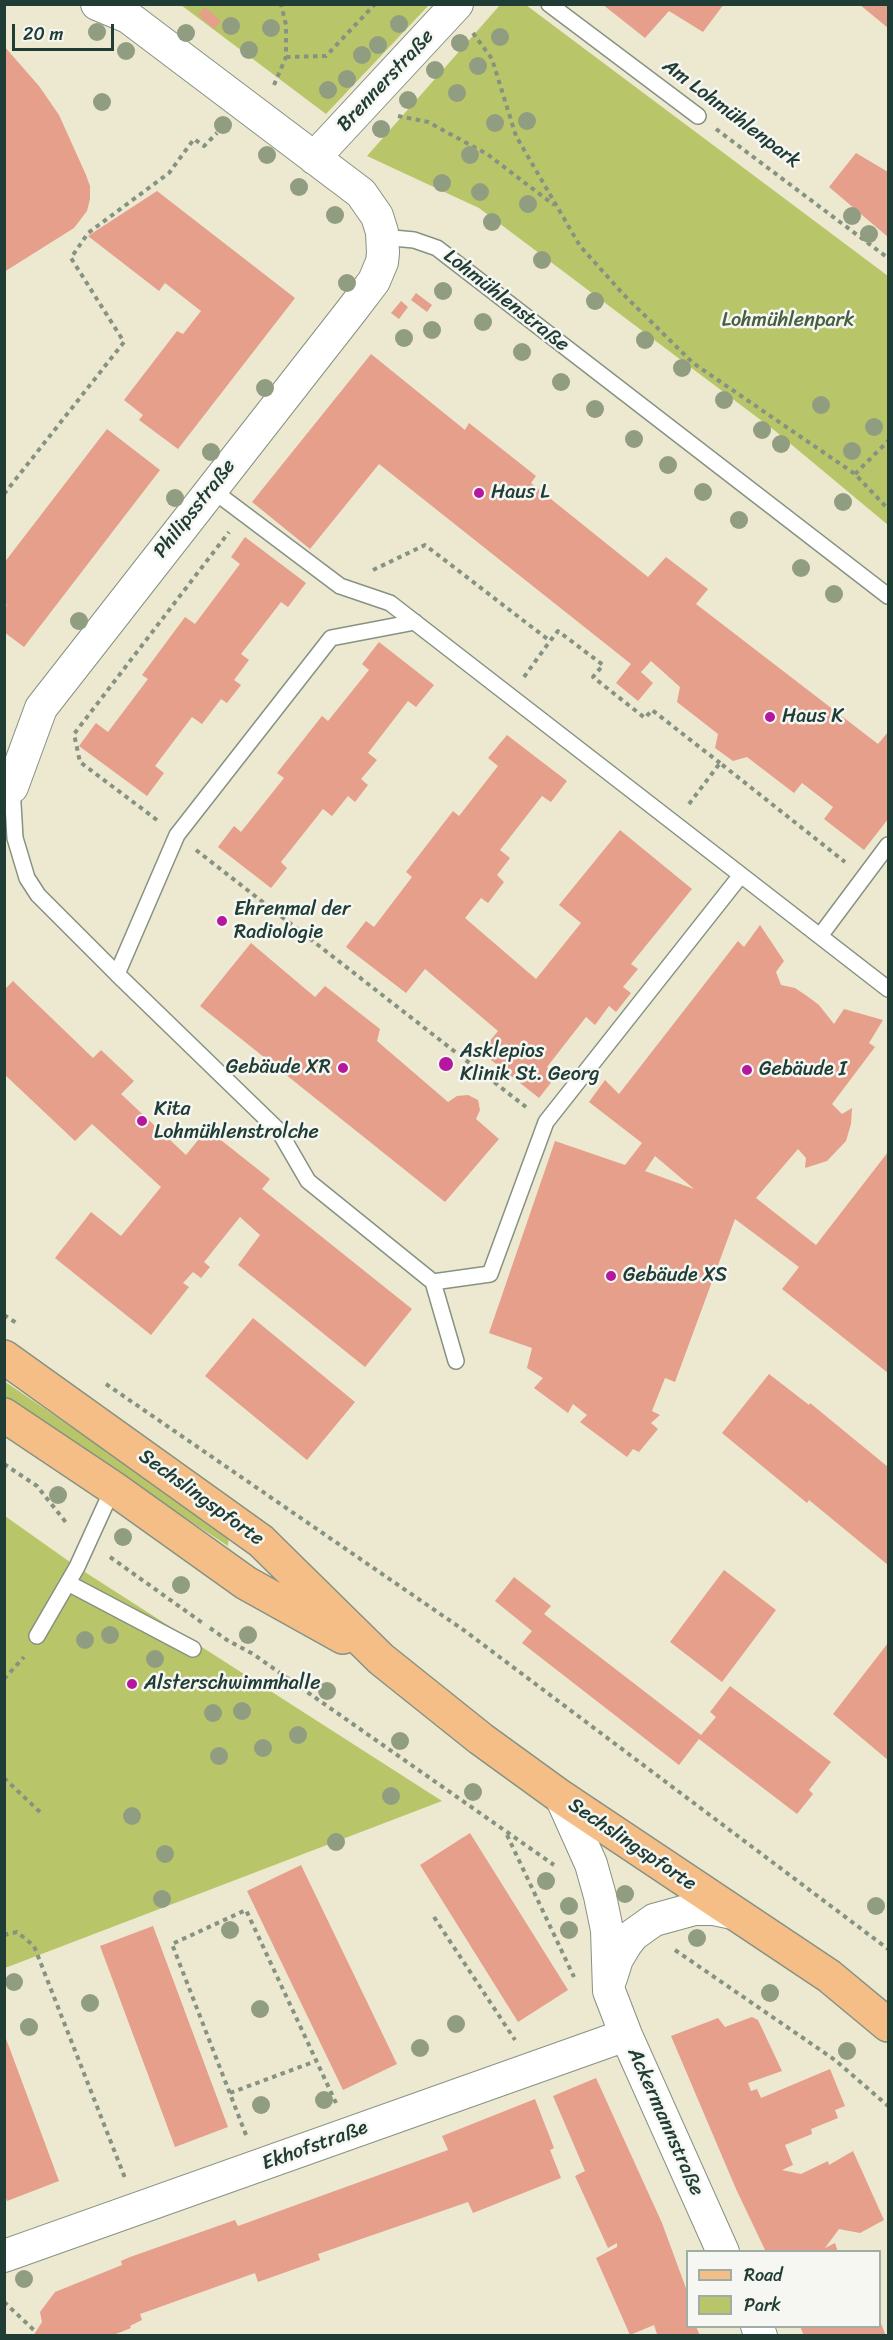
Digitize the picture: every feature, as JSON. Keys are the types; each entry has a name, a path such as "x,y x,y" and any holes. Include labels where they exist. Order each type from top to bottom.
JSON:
{"main road":[{"name":"Sechslingspforte","path":"4,1357 261,1541 381,1659 481,1739 561,1797 829,1976 888,2025"},
{"name":"Sechslingspforte","path":"4,1415 113,1488 246,1583 381,1659"}],"street":[{"path":"97,4 128,17 351,185 368,201 376,216 382,237"},
{"name":"Brennerstraße","path":"314,158 456,6"},
{"name":"Philipsstraße","path":"8,791 41,708 374,281 382,261 382,237"},
{"name":"Ackermannstraße","path":"561,1797 591,1864 600,1896 607,1930 609,1991 626,2035 722,2250"},
{"path":"609,1991 617,1959 633,1935 643,1927 670,1914 694,1909 714,1909 734,1913"},
{"name":"Ekhofstraße","path":"4,2256 626,2035"}],"lane":[{"name":"Am Lohmühlenpark","path":"549,4 698,116"},
{"name":"Lohmühlenstraße","path":"382,237 414,240 437,248 888,596"},
{"path":"211,489 339,586 390,603 888,989"},
{"path":"117,974 177,835 331,638 415,622"},
{"path":"8,791 15,838 27,878 38,896 279,1131 308,1181 433,1282 456,1360"},
{"path":"820,936 888,845"},
{"path":"433,1282 490,1274 546,1122 741,875"},
{"path":"38,1636 68,1583 113,1488"},
{"path":"68,1583 193,1649"}],"path":[{"path":"261,117 286,57 286,25 281,4"},
{"path":"286,57 326,56 375,4"},
{"path":"456,6 492,60 516,136 580,246 624,295 693,363 855,474 888,508"},
{"path":"360,108 428,122 487,154 557,207"},
{"name":"Am Lohmühlenpark","path":"698,116 888,258"},
{"path":"4,494 124,342 71,258 88,233 170,173 194,139 204,146 217,133"},
{"path":"855,474 888,441"},
{"path":"243,513 74,734 80,762 546,1122"},
{"path":"339,586 425,545 550,641"},
{"path":"510,696 558,631 603,664 593,677 645,718 652,710 864,877"},
{"path":"674,824 720,763"},
{"path":"4,1315 24,1328"},
{"path":"102,1382 465,1631 888,1949"},
{"path":"4,1464 37,1486 72,1529 87,1541 227,1640 253,1654 507,1834 600,1896"},
{"path":"4,1778 42,1814"},
{"path":"507,1834 574,1978"},
{"path":"258,2166 172,1944 246,1910 351,2134"},
{"path":"435,1917 533,2069"},
{"path":"643,1927 835,2060 888,2106"},
{"path":"4,1935 17,1932 34,1946 137,2209"},
{"path":"230,2093 316,2061"},
{"path":"4,2302 36,2332"}],"green space":[{"path":"181,5 429,5 326,114"},
{"name":"Lohmühlenpark","path":"500,5 526,5 888,276 888,525 774,430 479,208 367,156"},
{"path":"4,1381 229,1534 228,1546 5,1399"},
{"name":"Alsterschwimmhalle","path":"5,1516 77,1567 442,1801 5,1968"}],"building":[{"path":"602,4 724,4 703,32 669,11 645,38"},
{"path":"859,4 888,4 888,28"},
{"path":"205,7 221,21 214,29 198,15"},
{"path":"4,46 39,86 59,115 86,175 90,186 90,199 87,211 74,228 4,272"},
{"path":"856,153 888,172 888,237 829,187"},
{"path":"157,191 295,298 178,449 139,420 143,415 124,400 177,331 183,334 201,311 165,283 159,291 88,236"},
{"path":"416,293 432,305 427,312 411,300"},
{"path":"401,301 408,307 399,319 391,313"},
{"path":"371,354 465,430 469,423 536,476 531,483 648,577 666,557 708,589 696,604 878,744 888,732 888,819 864,850 824,819 833,807 802,783 794,793 747,757 733,761 715,748 718,734 677,702 680,687 651,661 641,672 653,683 638,701 616,683 631,664 379,464 310,549 252,502"},
{"path":"107,429 160,470 24,647 4,632 4,608 7,605 4,602 4,563"},
{"path":"245,537 306,583 288,607 281,602 241,654 249,660 234,680 241,685 227,703 221,699 202,724 192,717 155,766 164,773 147,796 79,746 96,723 108,732 148,679 142,675 185,617 195,624 240,564 231,557"},
{"path":"379,642 434,685 416,707 408,701 368,753 377,760 361,779 368,785 355,802 348,796 332,816 323,809 281,862 287,868 271,888 218,847 234,826 241,832 284,778 277,773 322,716 328,721 369,670 362,664"},
{"path":"507,735 567,781 551,802 542,796 500,850 510,858 497,875 504,882 488,903 481,898 465,918 536,979 581,923 559,905 620,830 692,889 631,964 638,969 623,987 631,993 616,1012 609,1006 595,1025 586,1017 547,1067 557,1075 539,1098 481,1052 498,1031 425,969 406,993 346,947 366,921 374,927 412,877 406,872 453,811 459,816 498,766 488,758"},
{"path":"760,925 784,961 776,972 781,985 795,988 807,996 819,1005 834,1024 844,1009 883,1020 869,1043 875,1047 832,1104 842,1114 852,1108 851,1124 846,1141 827,1161 805,1168 806,1158 798,1149 756,1198 816,1245 888,1152 888,1373 782,1289 799,1267 735,1219 675,1382 665,1378 652,1411 660,1415 651,1423 658,1429 639,1452 633,1449 627,1457 580,1422 587,1415 573,1404 568,1413 534,1388 543,1378 527,1368 532,1348 489,1333 555,1141 625,1165 642,1143 589,1102 605,1080 619,1094 738,941 744,947","holes":["655,1156 694,1189 645,1171"]},
{"name":"Gebäude XR","path":"251,943 315,997 325,986 380,1029 377,1041 448,1102 457,1096 468,1095 478,1100 480,1110 476,1119 499,1139 445,1202 200,1006"},
{"path":"13,981 93,1058 101,1050 134,1081 121,1094 186,1155 207,1129 270,1179 262,1189 412,1309 365,1367 238,1265 260,1235 240,1217 204,1262 210,1267 201,1278 193,1272 183,1283 189,1287 151,1335 55,1258 91,1212 121,1236 161,1187 92,1124 75,1141 4,1074 4,990"},
{"path":"253,1318 355,1402 307,1460 205,1376"},
{"path":"769,1374 809,1405 810,1403 888,1467 888,1565 809,1500 807,1503 722,1433"},
{"path":"724,1570 776,1610 722,1682 670,1642"},
{"path":"514,1577 551,1606 544,1614 701,1735 716,1717 710,1712 730,1686 831,1762 809,1790 813,1794 797,1814 699,1739 679,1765 522,1643 532,1631 495,1601"},
{"path":"888,1643 888,1760 833,1714"},
{"path":"470,1833 568,1990 518,2022 420,1865"},
{"path":"301,1865 397,2064 343,2090 247,1891"},
{"path":"153,1926 228,2127 175,2147 100,1946"},
{"path":"752,2017 758,2020 782,2071 748,2083 751,2091 757,2089 761,2098 830,2069 845,2106 835,2110 838,2118 811,2129 812,2134 785,2145 793,2165 782,2170 801,2174 828,2161 829,2165 853,2151 884,2220 860,2233 839,2229 825,2248 835,2243 837,2250 765,2250 736,2189 671,2036 718,2018 725,2027"},
{"path":"5,2036 59,2181 7,2201 5,2195"},
{"path":"596,2078 662,2223 686,2288 686,2328 697,2328 700,2336 653,2336 657,2334 654,2325 630,2335 596,2258 617,2247 617,2243 608,2248 575,2176 585,2171 553,2096"},
{"path":"535,2099 554,2148 550,2150 561,2178 473,2213 468,2202 318,2254 320,2260 258,2282 255,2273 140,2314 142,2320 130,2326 131,2328 111,2336 33,2336 42,2322 40,2312 55,2292 122,2265 121,2261 130,2257 235,2220 238,2226 448,2150 442,2136"},
{"path":"881,2324 886,2336 804,2336 801,2328 881,2328"}],"place":[{"name":"Haus L","path":"479,493"},
{"name":"Haus K","path":"770,717"},
{"name":"Ehrenmal der Radiologie","path":"222,921"},
{"name":"Asklepios Klinik St. Georg","path":"446,1064"},
{"name":"Gebäude XR","path":"343,1068"},
{"name":"Gebäude I","path":"747,1070"},
{"name":"Kita Lohmühlenstrolche","path":"142,1121"},
{"name":"Gebäude XS","path":"611,1276"},
{"name":"Alsterschwimmhalle","path":"132,1684"}]}
